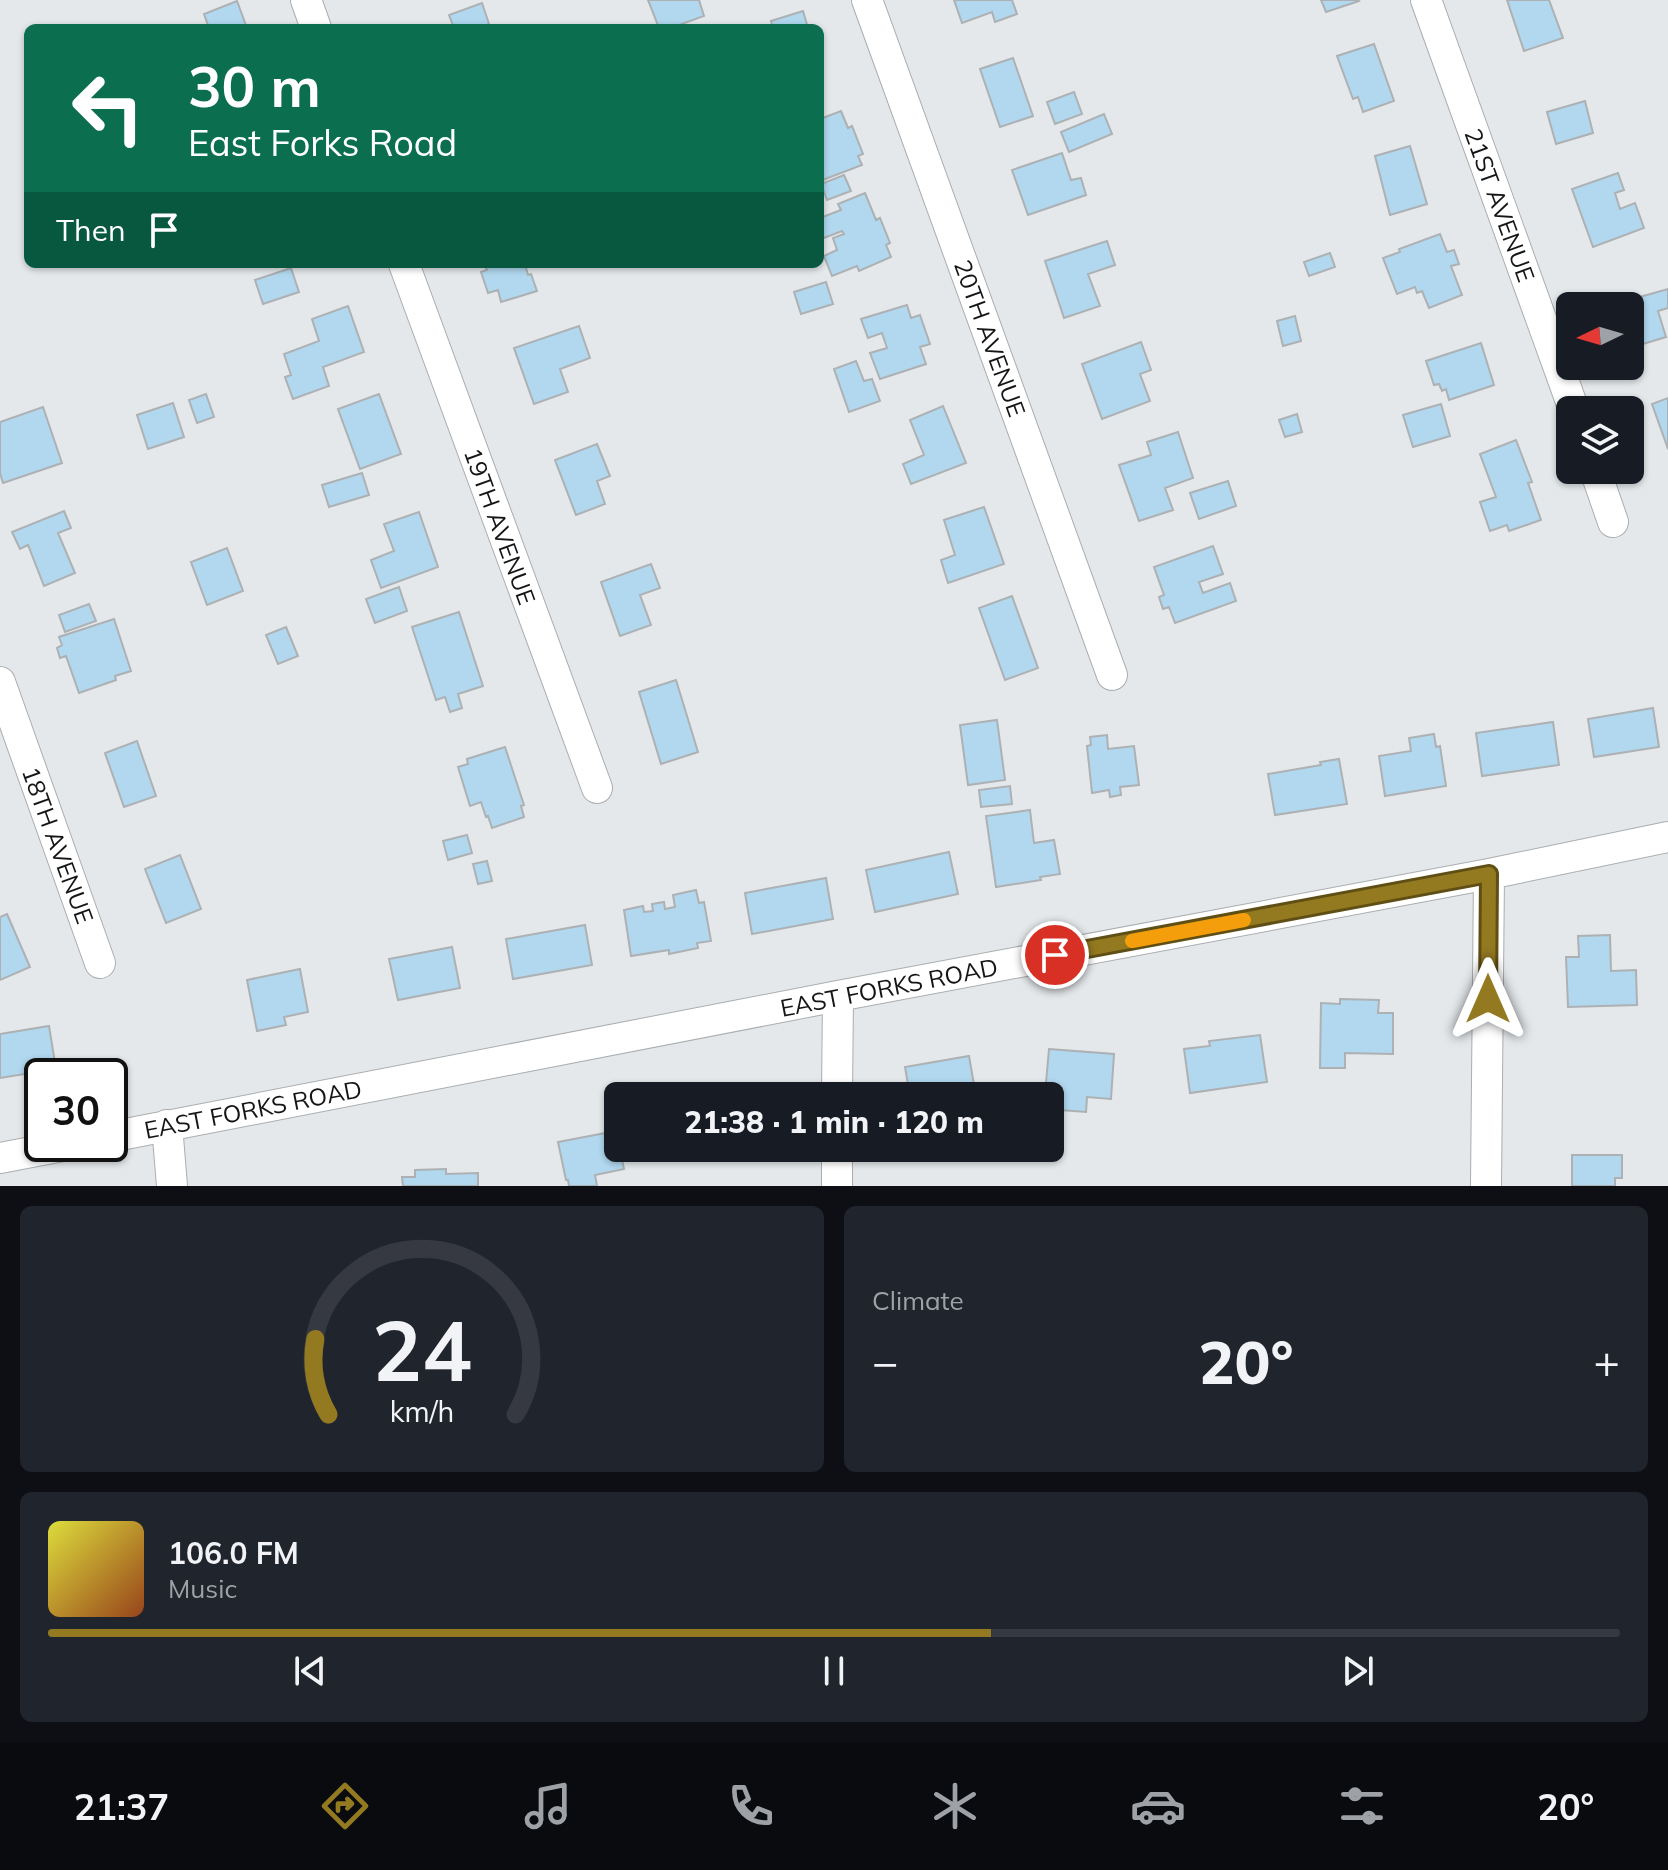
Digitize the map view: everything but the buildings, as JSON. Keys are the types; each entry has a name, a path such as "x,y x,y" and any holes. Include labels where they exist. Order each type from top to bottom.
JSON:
{"street":[{"path":"306,0 315,24"},
{"name":"20TH AVENUE","path":"867,0 1112,675"},
{"name":"21ST AVENUE","path":"1426,0 1569,396"},
{"name":"19TH AVENUE","path":"405,268 597,788"},
{"path":"1600,484 1613,522"},
{"name":"18TH AVENUE","path":"0,682 100,963"},
{"name":"EAST FORKS ROAD","path":"128,1133 1489,874 1668,837"},
{"path":"1486,1186 1489,874"},
{"path":"837,1082 838,996"},
{"path":"167,1125 172,1186"},
{"path":"0,1158 24,1153"},
{"path":"837,1162 837,1186"}],"slow traffic":[{"path":"1132,941 1244,920"}],"route":[{"path":"1055,955 1489,874 1488,999"}]}
